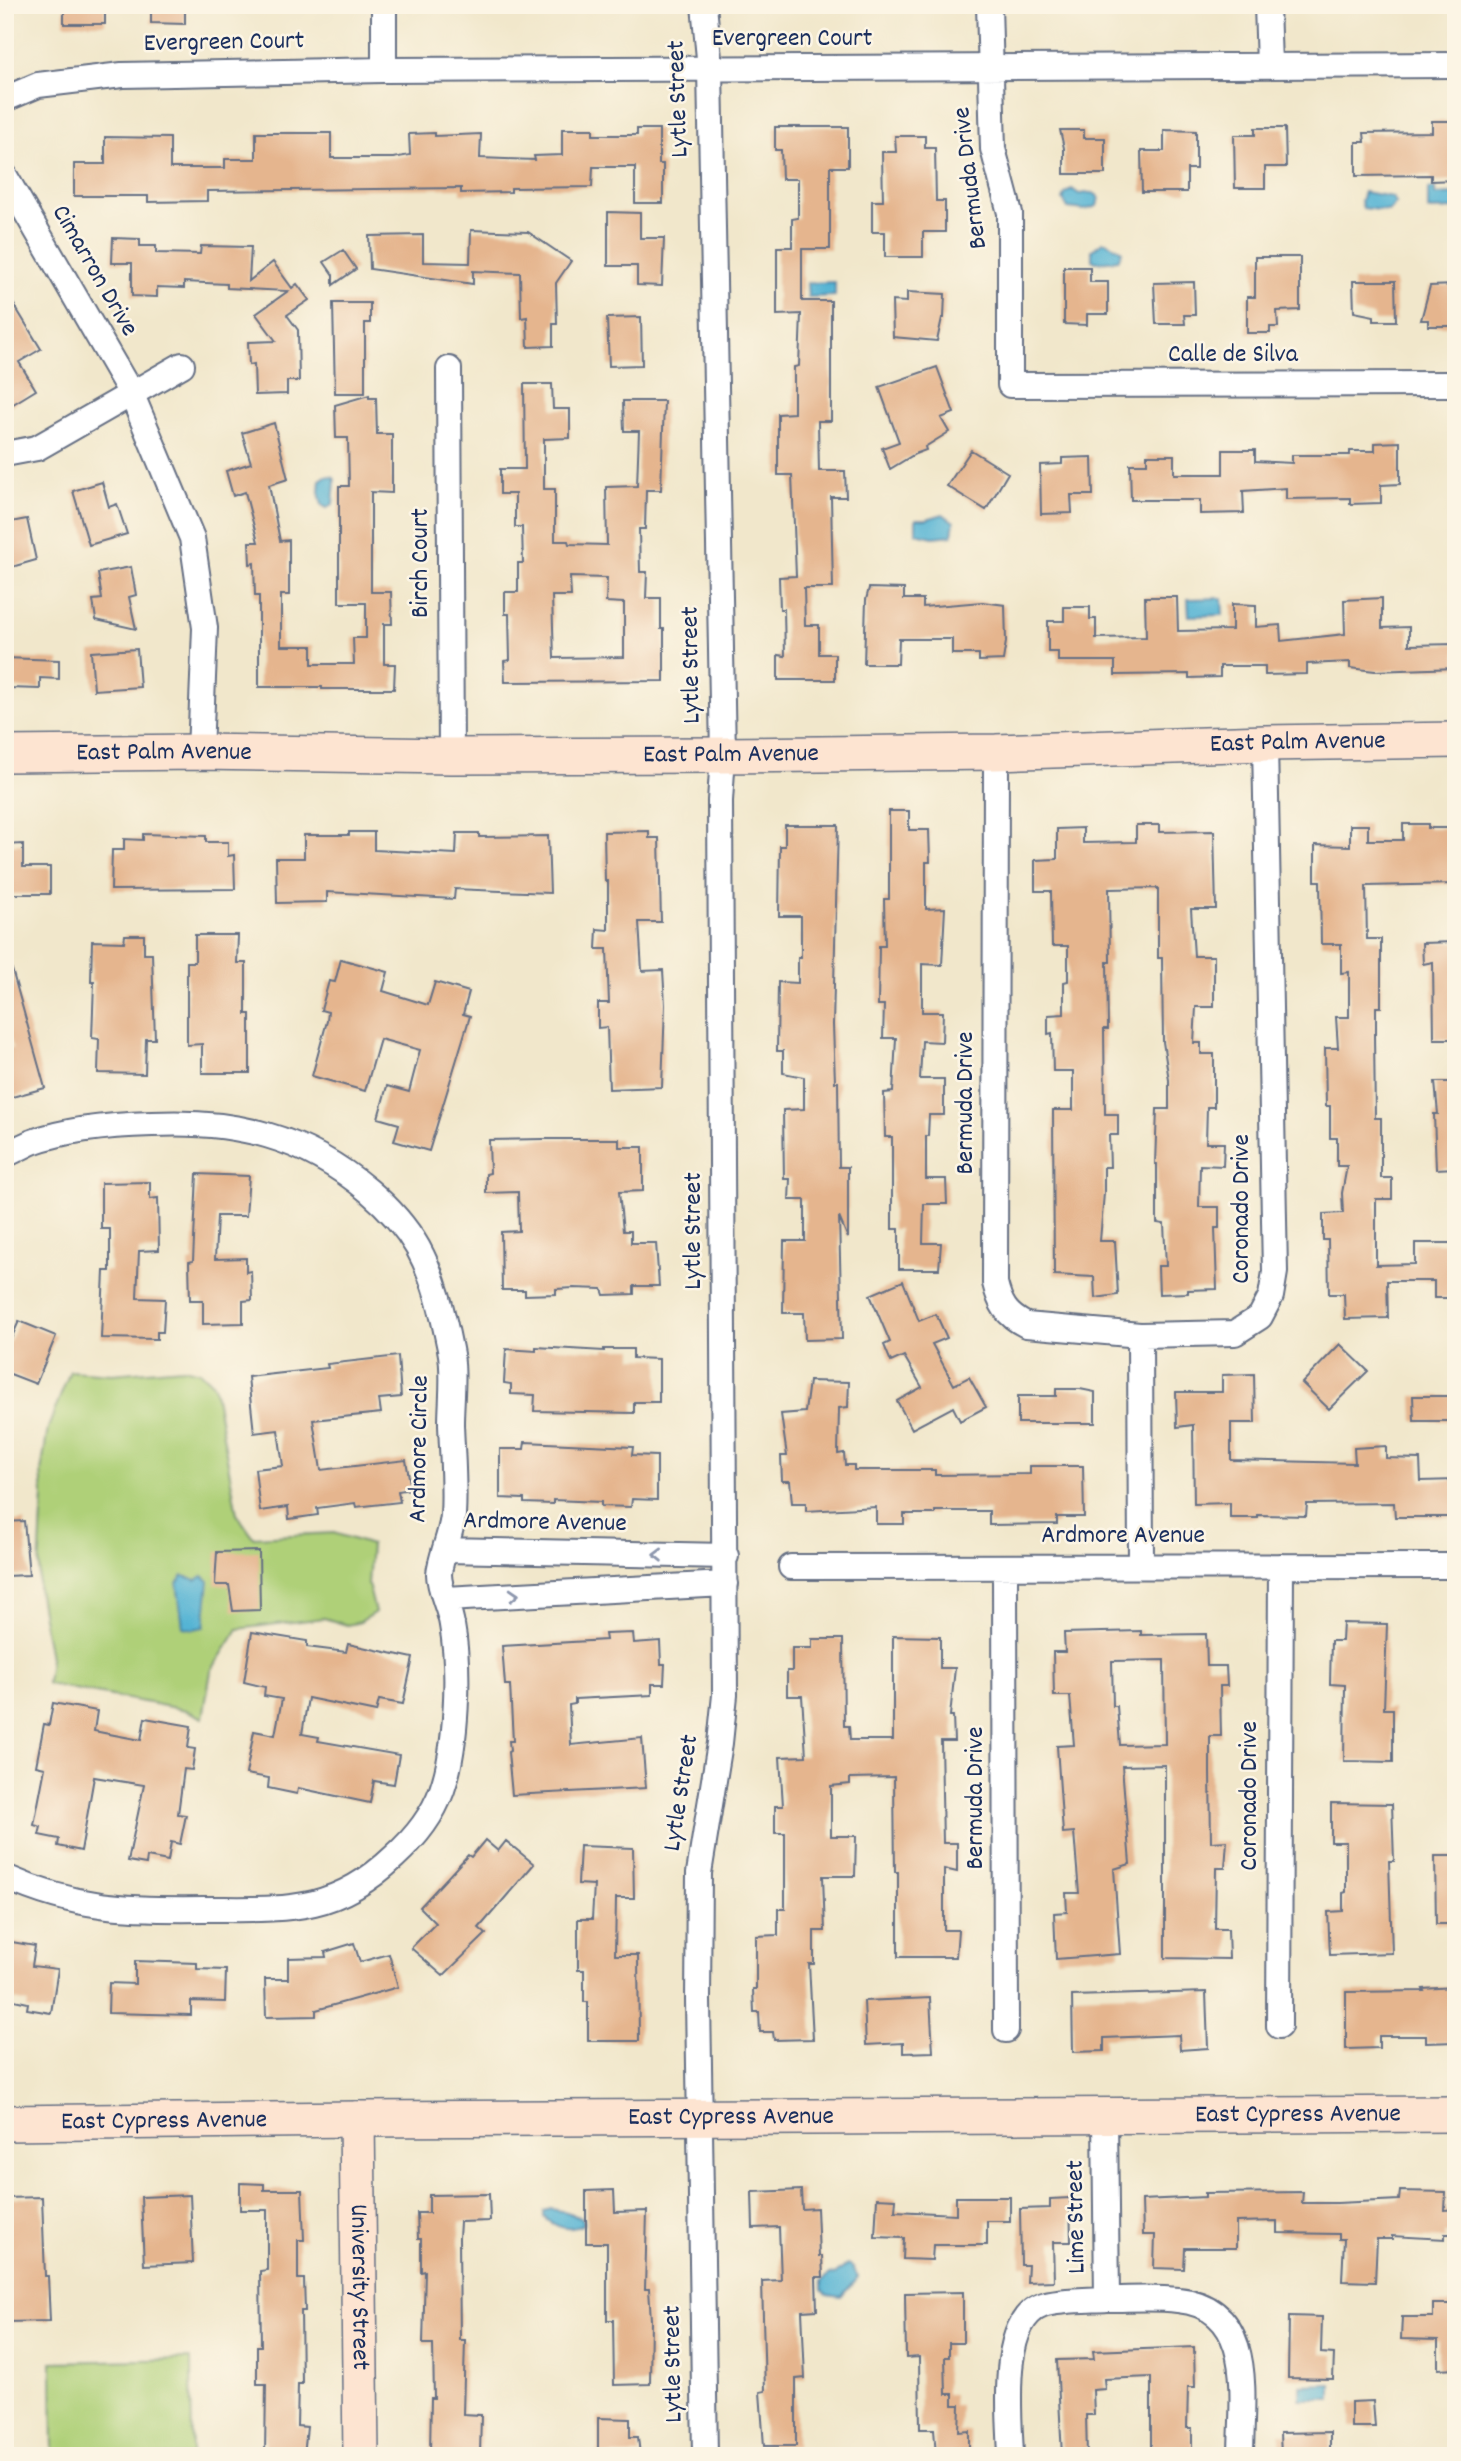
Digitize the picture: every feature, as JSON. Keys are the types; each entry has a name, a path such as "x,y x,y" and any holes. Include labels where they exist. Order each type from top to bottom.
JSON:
{"main road":[{"name":"East Palm Avenue","path":"5,754 200,752 451,756 723,755 996,752 1456,740"},
{"name":"East Cypress Avenue","path":"5,2123 1456,2114"},
{"name":"University Street","path":"357,2119 361,2456"}],"street":[{"path":"384,5 384,70"},
{"name":"Lytle Street","path":"704,5 710,69 723,755 720,815 726,1556 725,1695 699,1873 705,2456"},
{"name":"Bermuda Drive","path":"989,5 993,149 1010,213 1010,385"},
{"path":"1267,5 1269,65"},
{"name":"Evergreen Court","path":"5,99 38,85 122,75 384,70 1456,65"},
{"name":"Cimarron Drive","path":"5,176 132,395 192,538 205,628 200,752"},
{"path":"5,454 37,448 181,365"},
{"name":"Birch Court","path":"449,369 451,756"},
{"name":"Calle de Silva","path":"1010,385 1456,384"},
{"name":"Coronado Drive","path":"1140,1335 1235,1333 1260,1317 1271,1296 1275,1272 1265,743"},
{"name":"Bermuda Drive","path":"996,752 995,1283 1000,1304 1013,1318 1026,1325 1140,1335"},
{"name":"Ardmore Circle","path":"5,1155 33,1142 82,1131 132,1124 214,1124 278,1138 327,1159 386,1205 417,1246 436,1287 451,1354 453,1516 439,1574 453,1627 455,1726 442,1792 429,1816 405,1847 360,1885 331,1899 279,1909 111,1908 38,1892 5,1877"},
{"path":"1140,1335 1141,1566"},
{"name":"Ardmore Avenue","path":"446,1550 726,1556"},
{"name":"Coronado Drive","path":"1279,2026 1281,1566"},
{"name":"Ardmore Avenue","path":"791,1567 1456,1566"},
{"name":"Bermuda Drive","path":"1005,1567 1006,2030"},
{"path":"446,1599 725,1584"},
{"name":"Lime Street","path":"1011,2456 1009,2366 1011,2350 1020,2328 1033,2311 1043,2304 1107,2299 1105,2116"},
{"path":"1107,2299 1180,2300 1200,2306 1221,2318 1238,2345 1241,2367 1241,2456"}],"green space":[{"path":"183,1368 200,1372 214,1385 237,1514 253,1537 334,1533 371,1545 368,1584 375,1612 360,1622 347,1625 324,1618 238,1629 211,1671 203,1718 186,1710 47,1684 50,1658 38,1588 43,1495 41,1472 48,1428 70,1371 112,1374"},
{"path":"191,2359 192,2456 53,2456 52,2362"}],"water":[{"path":"1435,188 1435,195 1456,194 1456,209 1428,210 1428,189"},
{"path":"1072,189 1079,194 1095,194 1099,198 1097,206 1085,210 1068,208 1063,200 1065,194"},
{"path":"1364,192 1392,197 1396,203 1389,211 1363,208 1361,201"},
{"path":"1103,242 1122,251 1118,260 1092,260 1092,250"},
{"path":"835,282 835,296 808,297 807,283"},
{"path":"326,476 334,477 335,481 333,504 327,508 322,505 319,492 320,480"},
{"path":"943,514 954,522 952,535 933,537 916,533 916,519"},
{"path":"1222,598 1223,615 1189,616 1188,599"},
{"path":"183,1576 196,1580 203,1576 209,1581 204,1627 183,1627 177,1583"},
{"path":"551,2209 582,2219 583,2224 573,2228 557,2226 544,2217 544,2211"},
{"path":"848,2264 853,2267 858,2277 841,2297 828,2295 822,2289 822,2281"},
{"path":"1332,2384 1332,2399 1300,2399 1300,2385"}],"building":[{"path":"64,5 105,5 105,24 64,24"},
{"path":"151,5 185,5 185,24 151,23"},
{"path":"1432,121 1454,121 1456,180 1431,181 1431,175 1356,176 1356,142 1365,142 1364,133 1432,132"},
{"path":"775,127 848,127 848,167 830,167 830,249 802,249 802,301 831,301 831,421 818,421 819,471 845,471 846,497 831,497 833,588 804,588 805,625 819,625 819,654 835,654 835,680 778,680 778,655 785,656 784,609 780,609 779,577 796,576 792,475 778,475 778,414 794,413 794,367 799,366 801,314 777,315 777,247 792,247 792,219 798,218 798,179 782,179 781,150 775,150"},
{"path":"1255,128 1285,128 1286,167 1265,167 1265,188 1235,188 1234,135 1255,135"},
{"path":"562,129 593,129 593,135 637,135 637,129 659,129 659,164 663,164 663,203 635,203 635,167 593,167 592,187 511,188 511,192 461,193 461,188 207,191 207,201 148,202 148,196 74,196 74,164 105,164 105,137 170,138 170,168 225,168 225,159 256,159 256,133 331,133 331,158 393,158 410,155 409,134 481,134 480,158 535,160 534,156 562,155"},
{"path":"1060,130 1084,130 1084,138 1105,138 1105,174 1064,174 1064,148"},
{"path":"1164,130 1196,131 1196,169 1187,169 1187,192 1142,192 1141,151 1164,151"},
{"path":"895,136 925,136 925,148 935,148 936,201 945,201 945,232 923,232 923,257 885,257 885,232 872,232 872,201 883,201 882,152 896,152"},
{"path":"608,212 640,213 640,238 664,238 662,286 637,285 637,266 608,266"},
{"path":"471,230 528,232 571,261 556,283 557,324 553,324 553,346 528,347 527,317 521,318 520,273 473,271 473,284 370,269 369,236 423,235 423,262 470,263"},
{"path":"113,238 140,239 140,246 156,246 156,253 200,254 201,246 251,247 249,281 273,262 292,288 297,284 309,300 287,315 298,330 299,381 287,381 287,394 255,395 254,364 249,365 248,342 276,341 256,314 288,291 227,288 227,284 184,282 184,288 157,287 157,297 132,296 132,263 112,263"},
{"path":"343,250 356,269 333,285 333,275 324,262"},
{"path":"1255,257 1300,257 1300,310 1277,311 1278,327 1270,327 1270,333 1247,333 1247,297 1255,297"},
{"path":"1064,267 1090,267 1090,282 1108,282 1108,314 1087,314 1087,325 1064,324"},
{"path":"1353,281 1395,281 1396,321 1374,321 1374,316 1354,312"},
{"path":"1194,282 1195,315 1184,315 1185,324 1156,324 1154,283"},
{"path":"1456,285 1456,326 1428,326 1428,320 1421,320 1430,286"},
{"path":"5,290 41,349 19,362 36,390 5,409"},
{"path":"907,292 945,294 944,318 937,341 893,337 892,301 907,302"},
{"path":"333,303 370,303 370,323 365,323 365,393 335,393"},
{"path":"641,317 642,365 609,366 607,318"},
{"path":"937,367 954,413 941,418 949,432 925,447 926,450 890,469 882,448 899,442 879,387"},
{"path":"524,384 552,384 553,409 570,409 570,438 544,439 544,489 555,489 555,541 607,545 606,487 637,486 639,431 624,431 623,401 664,401 661,490 646,490 645,529 639,529 640,572 647,572 646,598 661,598 664,681 505,682 504,661 510,660 509,614 505,614 505,592 518,592 518,563 523,563 522,527 515,527 515,494 500,494 500,469 525,469","holes":["570,577 607,578 606,602 624,603 624,657 554,658 552,596 571,596"]},
{"path":"369,395 369,398 376,398 377,434 392,434 392,493 371,492 371,592 391,592 392,624 384,624 384,664 395,664 394,689 259,687 259,596 255,596 254,563 250,564 249,542 258,542 245,492 233,496 226,471 251,463 242,433 274,423 288,479 269,485 280,541 289,540 289,595 281,595 281,646 312,646 312,664 354,664 353,638 366,638 366,603 339,603 339,486 349,486 348,438 336,438 335,405"},
{"path":"1400,442 1400,484 1381,485 1381,503 1350,504 1350,498 1286,499 1286,488 1243,491 1244,513 1200,514 1200,500 1131,500 1130,464 1147,464 1147,455 1174,455 1174,474 1223,474 1223,450 1255,450 1255,461 1292,463 1292,455 1350,455 1350,451 1375,451 1375,443"},
{"path":"971,450 1008,473 986,510 947,486"},
{"path":"1092,457 1093,495 1071,495 1072,513 1041,514 1040,465 1062,464 1062,458"},
{"path":"102,482 109,507 117,504 127,534 89,545 73,491"},
{"path":"27,519 36,560 5,569 5,523"},
{"path":"131,567 136,595 129,597 136,629 96,620 93,600 102,599 98,573"},
{"path":"869,588 904,589 904,599 923,599 923,607 982,602 1005,605 1006,642 1003,660 979,661 979,654 952,654 952,639 899,639 898,664 864,664 866,600"},
{"path":"1145,597 1177,597 1178,631 1232,630 1232,604 1256,605 1256,627 1280,625 1281,641 1345,634 1344,600 1382,598 1382,628 1409,627 1409,645 1456,644 1456,668 1375,671 1350,668 1350,662 1307,664 1307,674 1265,675 1265,666 1220,666 1220,677 1189,678 1189,674 1115,675 1115,661 1058,661 1058,652 1048,652 1048,621 1064,621 1064,607 1090,607 1090,619 1096,619 1096,638 1146,637"},
{"path":"137,649 140,687 94,690 91,652"},
{"path":"5,658 59,660 59,679 40,678 40,689 9,688 9,684 5,684"},
{"path":"889,811 909,811 909,830 929,830 930,862 926,862 926,909 945,908 942,965 922,964 922,1012 943,1012 942,1042 922,1041 920,1079 944,1079 944,1115 929,1115 926,1179 946,1179 947,1204 924,1204 923,1243 941,1243 939,1269 899,1269 899,1229 892,1229 892,1137 885,1137 884,1093 893,1092 896,1038 883,1038 884,1005 878,1005 879,946 885,946 884,899 889,899"},
{"path":"1403,824 1428,824 1428,828 1456,828 1456,884 1366,886 1367,939 1381,939 1381,1007 1376,1007 1374,1034 1375,1118 1381,1118 1381,1178 1392,1178 1392,1199 1376,1199 1376,1265 1415,1264 1415,1243 1456,1243 1456,1298 1434,1298 1434,1281 1387,1281 1388,1318 1345,1319 1344,1294 1329,1294 1328,1240 1323,1240 1323,1214 1343,1213 1342,1193 1347,1166 1337,1166 1337,1138 1330,1138 1330,1106 1326,1106 1325,1048 1338,1048 1336,1017 1349,1017 1349,972 1341,973 1341,944 1321,944 1320,881 1315,881 1315,845 1350,846 1350,825 1368,825 1368,840 1403,840"},
{"path":"785,825 838,825 833,1025 835,1082 838,1082 839,1167 848,1167 848,1238 839,1217 842,1339 805,1340 804,1313 783,1313 784,1241 805,1241 805,1200 789,1200 790,1179 784,1179 783,1110 804,1109 804,1077 783,1073 783,1051 777,1051 778,982 798,983 798,957 801,957 801,916 779,916 780,846 785,846"},
{"path":"1136,825 1159,825 1159,832 1214,831 1216,909 1191,909 1194,956 1214,956 1214,1007 1196,1007 1194,1043 1201,1043 1201,1054 1214,1054 1214,1107 1207,1107 1206,1143 1224,1143 1223,1166 1200,1165 1199,1207 1219,1207 1219,1228 1215,1228 1217,1289 1159,1294 1158,1266 1166,1266 1164,1224 1157,1223 1157,1109 1169,1109 1169,1080 1163,1042 1162,958 1158,958 1158,888 1109,889 1108,1029 1104,1029 1105,1114 1118,1114 1118,1135 1109,1135 1110,1167 1104,1167 1100,1241 1115,1241 1118,1295 1095,1298 1094,1277 1054,1275 1053,1110 1073,1110 1073,1071 1053,1071 1052,1033 1048,1034 1048,1015 1064,1014 1068,946 1052,946 1051,891 1035,891 1035,860 1057,859 1057,829 1083,828 1083,843 1136,842"},
{"path":"649,831 649,838 659,838 661,922 639,922 642,971 663,970 665,1005 662,1087 609,1089 607,1027 598,1028 598,1003 609,1003 607,949 596,949 597,929 608,930 604,832"},
{"path":"349,832 374,832 374,850 456,854 457,833 479,833 479,837 548,836 550,893 455,889 454,899 327,892 327,902 277,903 276,858 304,858 304,835 349,835"},
{"path":"143,834 206,836 206,842 228,842 228,856 234,855 235,889 111,890 112,850 124,850 124,839 143,840"},
{"path":"23,844 23,867 50,867 50,894 5,894 5,845"},
{"path":"125,935 144,935 144,954 152,954 155,1039 146,1039 145,1074 98,1073 99,1039 92,1038 92,941 124,942"},
{"path":"195,935 238,935 237,963 246,963 246,1014 250,1014 250,1073 202,1073 202,1044 187,1045 187,962 195,962"},
{"path":"1456,942 1456,1039 1434,1039 1433,962 1423,964 1422,943"},
{"path":"341,959 388,972 383,991 428,1005 435,982 469,992 463,1014 470,1016 429,1151 394,1141 399,1124 378,1118 387,1086 409,1092 420,1050 380,1039 365,1091 312,1076 327,1021 328,1012 321,1010 329,981 335,982"},
{"path":"5,966 11,966 45,1088 5,1099 5,1051 13,1048 5,1020"},
{"path":"1435,1082 1456,1082 1456,1168 1436,1169 1434,1114 1438,1114"},
{"path":"619,1139 619,1147 643,1147 643,1191 619,1192 623,1231 631,1231 631,1243 656,1243 659,1286 634,1286 634,1294 604,1295 602,1289 556,1289 556,1294 525,1295 525,1290 502,1290 501,1232 519,1231 518,1192 486,1193 486,1174 490,1173 489,1140"},
{"path":"197,1174 249,1176 246,1216 217,1216 215,1259 246,1258 246,1272 251,1271 252,1300 243,1301 243,1323 203,1324 203,1300 190,1300 189,1262 193,1261"},
{"path":"150,1182 150,1199 158,1198 159,1250 139,1251 137,1298 165,1299 163,1332 157,1332 157,1339 101,1338 104,1271 110,1271 110,1229 101,1229 101,1183"},
{"path":"903,1281 919,1321 936,1314 947,1338 932,1344 954,1385 969,1377 986,1407 960,1421 953,1407 912,1429 897,1401 922,1387 904,1356 891,1362 884,1345 890,1342 870,1295"},
{"path":"19,1321 56,1336 36,1384 5,1372 5,1352"},
{"path":"1340,1344 1368,1371 1329,1409 1302,1383"},
{"path":"536,1347 604,1351 633,1349 633,1358 659,1359 659,1402 634,1402 634,1413 534,1411 535,1395 511,1394 511,1384 504,1383 506,1349 536,1351"},
{"path":"398,1356 401,1397 379,1399 381,1413 313,1420 321,1470 406,1460 411,1489 398,1491 400,1502 356,1507 355,1503 317,1508 318,1515 289,1519 288,1507 260,1511 255,1469 283,1466 278,1430 254,1433 248,1377 328,1368 327,1364"},
{"path":"1254,1374 1255,1423 1231,1423 1231,1460 1355,1463 1354,1448 1386,1446 1386,1458 1420,1459 1421,1481 1456,1480 1456,1517 1395,1517 1394,1503 1307,1504 1306,1516 1258,1515 1258,1518 1230,1518 1230,1503 1194,1504 1193,1425 1177,1427 1176,1392 1222,1392 1222,1375"},
{"path":"809,1381 849,1382 848,1407 839,1408 838,1454 844,1453 845,1465 854,1465 854,1470 935,1470 935,1475 1030,1474 1030,1466 1083,1466 1084,1517 1057,1517 1057,1524 989,1525 989,1511 935,1511 935,1514 904,1514 904,1524 876,1524 876,1507 806,1511 806,1503 792,1503 790,1481 782,1481 781,1456 787,1456 781,1414 805,1412"},
{"path":"1056,1389 1095,1392 1095,1423 1018,1423 1018,1396 1056,1396"},
{"path":"1413,1396 1456,1396 1456,1421 1414,1421"},
{"path":"525,1442 633,1447 632,1455 657,1456 657,1500 632,1499 631,1507 601,1506 601,1502 553,1500 553,1504 524,1503 524,1499 500,1498 500,1449 524,1449"},
{"path":"24,1521 29,1575 5,1576 5,1522"},
{"path":"259,1551 260,1610 233,1611 229,1585 215,1585 217,1552"},
{"path":"1343,1623 1387,1624 1384,1709 1393,1709 1393,1762 1344,1761 1345,1685 1330,1684 1331,1641 1342,1641"},
{"path":"1141,1631 1141,1635 1206,1634 1207,1666 1226,1666 1227,1686 1220,1686 1221,1736 1210,1736 1210,1772 1211,1842 1227,1841 1225,1868 1216,1868 1215,1929 1228,1929 1229,1959 1165,1958 1165,1765 1122,1766 1130,1864 1114,1869 1120,1954 1056,1959 1054,1913 1067,1912 1066,1893 1079,1893 1074,1832 1063,1833 1057,1746 1074,1745 1070,1696 1054,1696 1053,1652 1065,1652 1064,1633","holes":["1164,1660 1165,1744 1120,1745 1117,1706 1113,1706 1112,1661"]},
{"path":"252,1632 307,1641 307,1647 346,1652 348,1644 413,1658 403,1704 379,1700 376,1712 308,1698 302,1734 319,1737 318,1741 399,1755 394,1784 374,1781 370,1803 298,1788 297,1794 268,1788 269,1778 246,1774 254,1731 275,1735 282,1699 264,1696 265,1687 244,1682"},
{"path":"633,1633 634,1643 660,1641 661,1664 665,1664 664,1684 652,1684 652,1695 575,1699 575,1704 569,1705 571,1745 642,1738 646,1788 512,1795 508,1752 509,1741 513,1741 510,1685 505,1685 502,1646 606,1640 605,1634"},
{"path":"893,1636 940,1637 940,1668 955,1668 950,1716 953,1716 954,1741 941,1741 943,1843 957,1843 957,1872 944,1869 944,1930 958,1930 956,1957 898,1957 894,1777 850,1778 850,1784 831,1786 831,1836 856,1836 855,1876 823,1876 825,1931 814,1931 814,1964 809,1964 813,2039 774,2040 773,2032 760,2032 759,2012 754,2012 753,1989 756,1989 756,1936 778,1935 778,1909 785,1909 785,1833 775,1833 775,1806 783,1806 780,1757 806,1756 802,1696 787,1696 787,1671 792,1671 792,1648 812,1648 812,1639 843,1639 844,1726 849,1726 850,1740 893,1740"},
{"path":"53,1703 97,1711 94,1731 141,1740 145,1718 191,1726 188,1748 195,1749 192,1770 184,1769 178,1814 186,1815 180,1844 171,1842 168,1861 147,1857 146,1864 128,1861 144,1785 94,1777 81,1851 58,1846 59,1839 39,1835 41,1827 34,1825 45,1768 36,1766 44,1724 49,1725"},
{"path":"1331,1803 1392,1804 1394,1861 1389,1861 1392,1953 1330,1955 1328,1912 1343,1911 1343,1893 1346,1892 1346,1842 1331,1842"},
{"path":"485,1840 498,1851 506,1841 534,1864 479,1928 486,1934 443,1976 411,1948 436,1923 420,1907"},
{"path":"580,1846 633,1848 634,1898 616,1898 615,1955 638,1955 639,2041 588,2041 588,2002 584,2002 584,1970 578,1970 578,1919 592,1919 594,1885 578,1884"},
{"path":"1435,1856 1456,1856 1456,1924 1436,1924"},
{"path":"12,1942 35,1946 32,1966 58,1969 51,2013 27,2009 28,2003 5,1998"},
{"path":"354,1943 360,1962 389,1954 398,1987 316,2010 316,2016 266,2017 265,1979 288,1979 288,1958 326,1957 325,1952"},
{"path":"135,1961 197,1963 197,1969 226,1970 225,2002 191,2001 191,2015 108,2013 109,1983 135,1984"},
{"path":"1453,1987 1456,1998 1456,2042 1426,2043 1426,2036 1379,2036 1379,2048 1346,2049 1346,1992 1424,1991 1423,1989"},
{"path":"1206,1992 1208,2048 1180,2050 1179,2035 1104,2038 1104,2051 1073,2052 1072,1996"},
{"path":"930,1998 933,2052 903,2053 903,2043 866,2045 864,2001"},
{"path":"240,2183 264,2184 264,2190 302,2190 304,2240 298,2240 298,2279 304,2279 305,2311 301,2311 302,2384 298,2384 297,2426 307,2427 304,2455 265,2454 266,2384 257,2384 257,2346 261,2346 260,2271 267,2270 267,2210 240,2210"},
{"path":"614,2190 615,2212 647,2211 645,2289 649,2289 651,2320 650,2384 614,2385 613,2320 607,2320 607,2243 586,2243 586,2191"},
{"path":"801,2190 802,2209 817,2208 819,2256 822,2256 823,2277 816,2277 817,2310 802,2311 805,2378 796,2379 796,2446 764,2446 760,2392 765,2391 762,2281 781,2280 779,2227 753,2228 752,2192"},
{"path":"1400,2191 1446,2192 1445,2210 1456,2209 1456,2234 1445,2234 1445,2239 1392,2236 1392,2239 1377,2239 1375,2282 1342,2281 1344,2239 1339,2239 1339,2234 1277,2233 1277,2221 1236,2222 1236,2248 1185,2248 1184,2269 1154,2268 1155,2235 1143,2235 1142,2200 1205,2197 1205,2193 1303,2192 1302,2203 1337,2203 1399,2200"},
{"path":"489,2194 490,2221 460,2222 459,2238 460,2340 465,2340 463,2414 481,2415 480,2455 430,2454 431,2398 434,2398 433,2344 423,2344 425,2271 421,2272 421,2239 418,2239 417,2213 429,2213 429,2195"},
{"path":"190,2195 193,2263 144,2265 141,2197"},
{"path":"42,2197 50,2321 5,2322 5,2198"},
{"path":"956,2197 1010,2197 1010,2221 987,2221 987,2245 933,2245 932,2260 903,2259 904,2238 875,2237 877,2198 896,2199 895,2211 956,2214"},
{"path":"1070,2198 1071,2242 1053,2242 1054,2281 1027,2282 1028,2265 1021,2265 1020,2209 1050,2208 1050,2199"},
{"path":"963,2292 963,2343 949,2343 949,2357 945,2357 946,2394 953,2394 953,2405 960,2405 959,2432 969,2431 969,2456 936,2456 934,2429 920,2429 919,2357 906,2358 905,2293"},
{"path":"1433,2304 1453,2304 1456,2368 1438,2369 1438,2340 1401,2339 1402,2317 1433,2317"},
{"path":"1289,2316 1322,2317 1321,2353 1334,2354 1333,2379 1288,2378"},
{"path":"1194,2347 1195,2387 1188,2387 1187,2428 1192,2428 1192,2455 1151,2456 1151,2377 1104,2379 1105,2389 1093,2390 1094,2415 1086,2415 1087,2456 1062,2456 1057,2360 1094,2359 1093,2351"},
{"path":"1373,2401 1375,2427 1351,2427 1351,2402"},
{"path":"598,2418 630,2419 630,2437 638,2437 640,2455 598,2455"},
{"path":"1330,2432 1330,2456 1281,2456 1280,2433"}]}
